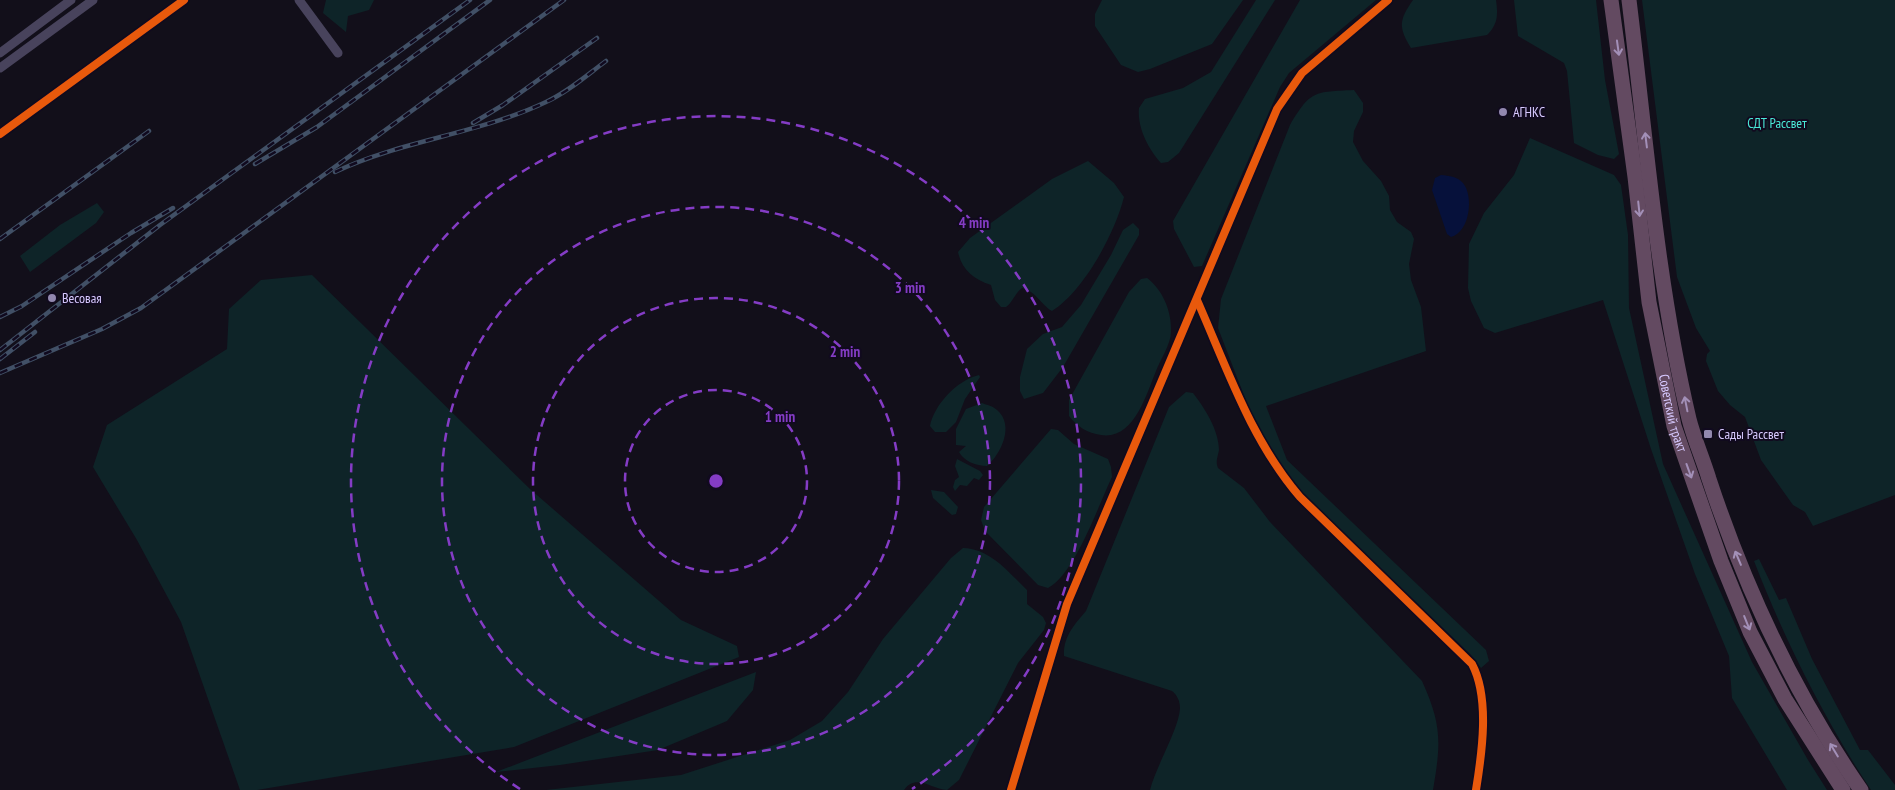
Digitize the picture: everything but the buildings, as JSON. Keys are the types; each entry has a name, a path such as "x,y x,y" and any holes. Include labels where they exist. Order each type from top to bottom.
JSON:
{"highway":[{"name":"Советский тракт","path":"1611,0 1635,176 1649,302 1662,376 1677,435 1721,561 1750,632 1785,700 1843,790"},
{"name":"Советский тракт","path":"1630,0 1667,301 1690,420 1728,534 1763,617 1812,712 1835,752 1861,790"}],"street":[{"path":"0,53 71,0"},
{"path":"0,68 93,0"},
{"path":"0,134 184,0"},
{"path":"299,0 338,54"},
{"path":"1011,790 1067,604 1277,109 1302,73 1388,0"},
{"path":"1197,300 1258,440 1283,478 1300,497 1472,664 1480,679 1482,693 1480,766 1476,790"}],"green space":[{"path":"326,0 374,0 369,10 348,16 346,32 323,13"},
{"path":"1102,0 1243,0 1212,44 1138,72 1121,65 1095,26 1095,14"},
{"path":"1256,0 1275,0 1179,153 1168,162 1161,163 1144,137 1140,123 1139,108 1145,99 1183,88 1211,72"},
{"path":"1300,0 1376,0 1289,73 1280,87 1202,266 1194,267 1174,229 1173,221"},
{"path":"1413,0 1496,0 1496,19 1487,35 1411,48 1402,29 1402,24 1405,13"},
{"path":"1514,0 1596,0 1605,80 1619,154 1614,159 1598,155 1574,143 1567,71 1564,63 1518,36"},
{"name":"СДТ Рассвет","path":"1642,0 1895,0 1895,495 1813,526 1805,512 1793,505 1761,460 1745,417 1730,405 1718,391 1706,361 1707,354 1710,351 1696,328 1677,277"},
{"path":"1354,90 1363,103 1363,112 1354,131 1353,142 1363,161 1381,181 1389,196 1390,210 1397,222 1411,232 1414,239 1409,264 1411,280 1421,307 1426,351 1266,406 1287,460 1486,650 1489,661 1481,668 1470,654 1300,492 1282,471 1250,411 1218,328 1221,299 1290,125 1303,105 1315,95 1330,91"},
{"path":"1530,138 1614,175 1621,185 1628,235 1629,308 1663,464 1752,662 1827,790 1787,790 1732,698 1729,656 1695,574 1651,449 1603,300 1495,333 1484,328 1471,301 1468,288 1469,244 1484,213 1514,175"},
{"path":"1088,161 1114,183 1124,197 1106,244 1097,260 1075,290 1052,311 1035,295 1022,288 1006,307 1001,307 995,300 991,285 974,277 965,269 958,252 970,238 1052,179"},
{"path":"97,203 104,212 96,223 30,272 20,256 60,225"},
{"path":"1133,223 1139,229 1139,235 1063,367 1043,393 1024,399 1020,391 1020,377 1027,349 1043,334 1062,327 1081,305 1111,255 1123,230"},
{"path":"312,275 530,489 681,620 737,646 739,657 514,747 257,790 240,790 181,622 137,540 93,467 107,425 227,349 229,309 261,280"},
{"path":"1147,278 1158,289 1168,309 1171,337 1143,403 1130,423 1112,435 1091,433 1079,426 1069,416 1069,400 1129,292 1141,279"},
{"path":"979,375 980,377 965,399 956,422 946,432 935,432 930,426 932,418 941,402 963,382"},
{"path":"1186,392 1193,393 1214,427 1219,450 1218,468 1244,488 1270,522 1422,681 1429,696 1438,734 1433,790 1150,790 1179,717 1180,705 1177,696 1172,691 1064,656 1067,637 1086,611 1169,407"},
{"path":"982,403 997,410 1005,423 1004,439 1001,447 987,466 975,464 967,460 959,452 966,446 956,445 956,429 966,409"},
{"path":"1051,429 1058,430 1074,444 1108,459 1112,477 1076,554 1058,580 1048,588 1038,585 985,531 981,520 984,507"},
{"path":"957,459 980,471 983,475 979,480 974,478 967,486 960,485 955,491 953,487 955,480 959,477 955,466"},
{"path":"931,490 944,492 958,507 956,514 952,515 933,498"},
{"path":"963,548 982,552 1006,569 1027,590 1027,604 1043,617 1046,623 1044,630 1018,663 959,780 947,790 919,782 909,785 904,790 546,790 681,775 790,740 822,721 848,692 883,639 951,558"},
{"path":"1759,559 1779,600 1786,598 1812,659 1860,750 1868,750 1895,785 1895,790 1871,790 1837,736 1779,621 1754,561"},
{"path":"756,672 753,690 727,721 658,750 560,765 496,772"}],"shaded area":[{"path":"1441,175 1453,177 1461,181 1468,196 1469,204 1466,221 1457,234 1451,237 1447,234 1432,190 1435,178"}],"railway":[{"path":"0,350 160,225 470,0"},
{"path":"255,164 317,127 490,0"},
{"path":"0,373 102,329 141,308 564,0"},
{"path":"473,123 503,105 597,38"},
{"path":"335,172 387,152 520,113 562,93 606,61"},
{"path":"0,239 149,131"},
{"path":"0,317 22,306 131,233 173,208"},
{"path":"0,359 35,332"}],"cycle path":[{"path":"0,134 184,0"},
{"path":"1011,790 1067,604 1277,109 1302,73 1388,0"},
{"path":"1197,300 1241,403 1267,452 1283,475 1300,497 1472,664 1478,678 1483,709 1482,743 1476,790"}],"place":[{"name":"АГНКС","path":"1503,112"},
{"name":"Весовая","path":"52,298"},
{"name":"Сады Рассвет","path":"1708,434"}]}
